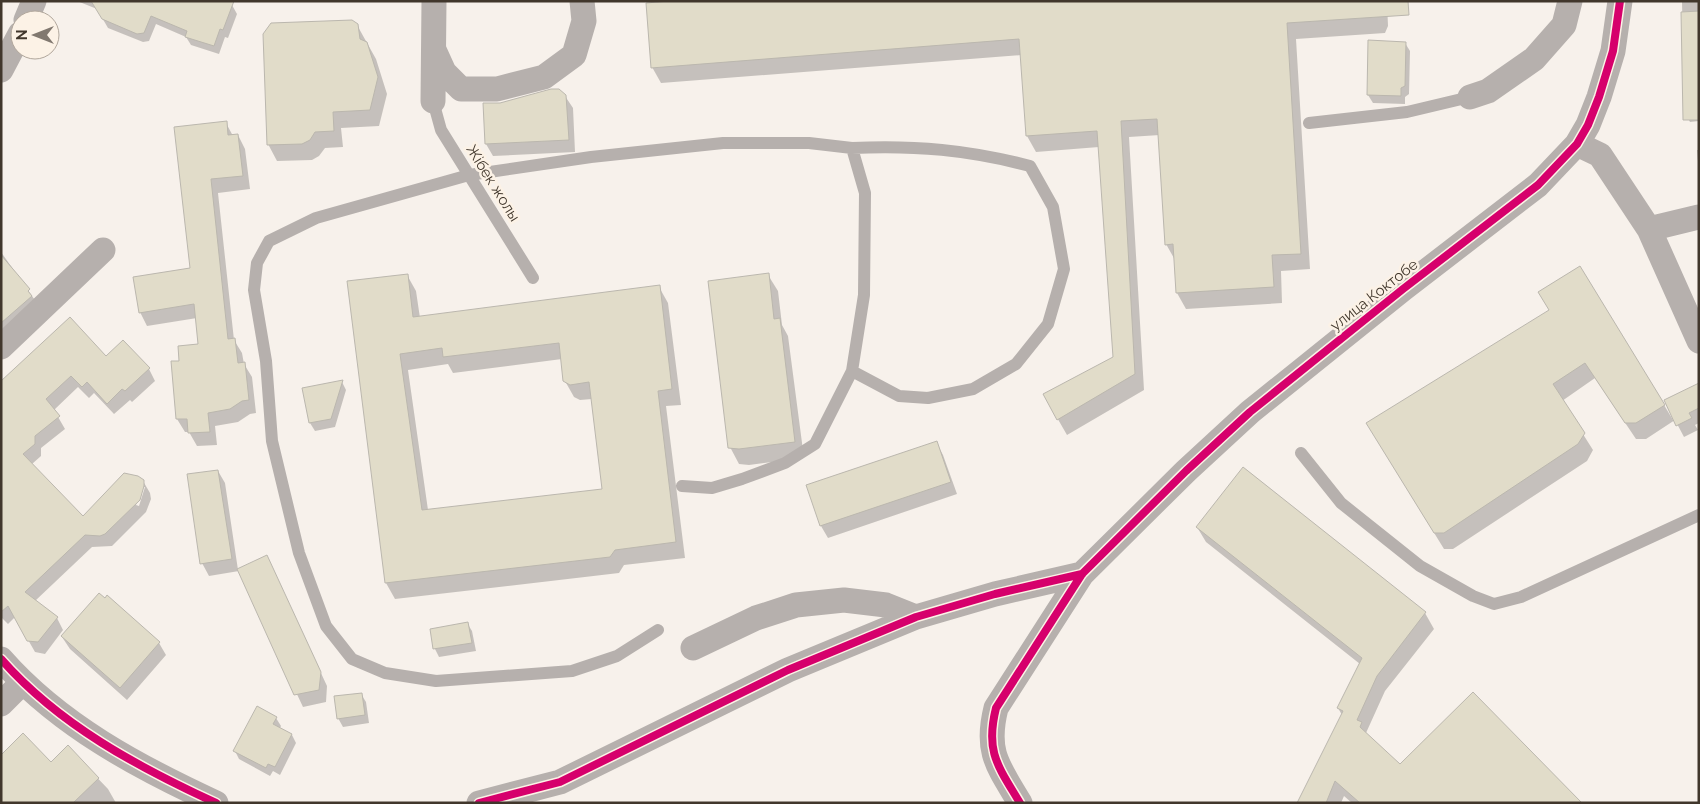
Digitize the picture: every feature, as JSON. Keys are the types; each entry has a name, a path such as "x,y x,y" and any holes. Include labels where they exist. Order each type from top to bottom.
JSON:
{"street":[{"path":"434,1 434,101"},
{"path":"434,50 444,72 462,89 497,89 544,77 574,55 584,21 582,1"},
{"path":"1470,97 1488,91 1534,59 1564,25 1570,1"},
{"name":"улица Коктобе","path":"1020,803 992,751 990,730 996,708 1082,574 1186,471 1250,412 1402,289 1538,185 1577,144 1588,126 1600,97 1613,51 1620,1"},
{"path":"1,70 10,53"},
{"path":"1577,144 1600,155 1649,229 1699,341"},
{"path":"1649,229 1699,217"},
{"path":"1,347 103,250"},
{"path":"479,803 560,782 788,670 916,617 995,594 1082,574"},
{"path":"693,648 756,618 796,605 844,600 886,605 916,617"},
{"path":"1,659 22,683 64,717 148,771 216,803"},
{"path":"1,704 22,683"}],"lane":[{"path":"1309,123 1407,112 1470,97"},
{"name":"Жібек жолы","path":"434,101 441,130 533,278"},
{"path":"658,630 617,656 572,671 494,675 436,681 384,674 352,659 326,626 299,553 272,441 266,361 254,290 257,263 269,241 316,218 469,175 591,157 723,143 809,143 852,148 893,146 964,151 1030,166 1053,207 1064,268 1048,324 1016,364 973,389 928,398 899,396 852,371"},
{"path":"682,486 712,488 785,463 815,444 852,371 864,295 865,194 852,148"},
{"path":"1301,454 1341,503 1420,566 1473,596 1494,604 1521,597 1699,514"}],"building":[{"path":"91,1 234,1 223,30 220,29 214,46 185,37 187,31 151,16 144,33 137,34 102,19"},
{"path":"669,1 1408,1 1409,15 1287,23 1301,254 1272,255 1274,287 1176,293 1173,244 1165,245 1157,119 1121,121 1135,374 1057,420 1043,394 1113,357 1097,131 1026,136 1019,39 651,68 646,3"},
{"path":"1699,11 1699,120 1683,120 1681,12"},
{"path":"352,20 358,24 360,39 367,42 378,77 370,110 333,112 334,131 315,132 310,140 302,144 267,145 263,34 271,23"},
{"path":"1368,40 1406,42 1405,86 1401,88 1401,96 1367,95"},
{"path":"551,89 559,89 566,95 569,140 485,144 483,103 500,103"},
{"path":"227,121 228,135 238,134 243,176 211,179 228,339 235,338 238,363 245,362 249,400 242,401 230,409 208,413 210,432 188,433 187,419 176,419 171,361 179,361 178,346 198,344 194,304 139,313 133,277 190,268 174,127"},
{"path":"1,255 30,289 28,291 32,296 1,323"},
{"path":"1580,266 1665,405 1636,423 1625,423 1585,363 1553,384 1585,433 1578,444 1444,533 1434,533 1366,423 1549,310 1538,292"},
{"path":"769,273 774,319 780,318 795,442 739,449 728,448 708,281"},
{"path":"408,274 413,317 660,285 672,389 658,391 676,542 615,550 610,557 385,583 347,281","holes":["559,343 563,381 570,385 589,382 602,489 422,510 400,354 442,348 443,357"]},
{"path":"70,317 106,356 123,340 150,368 125,391 122,389 107,404 87,382 82,387 71,376 46,399 60,416 35,436 35,444 23,454 83,516 124,473 138,476 144,480 144,486 140,500 105,534 100,536 85,535 25,592 58,617 38,642 27,641 8,606 1,612 1,381"},
{"path":"343,380 331,419 309,423 302,388"},
{"path":"1699,383 1699,408 1689,413 1692,418 1676,426 1664,400"},
{"path":"937,441 951,482 820,526 806,485"},
{"path":"1243,467 1426,612 1377,676 1357,720 1362,722 1360,727 1400,764 1473,692 1582,803 1360,803 1335,781 1326,803 1297,803 1343,711 1337,708 1362,658 1196,527"},
{"path":"218,470 232,559 200,564 187,474"},
{"path":"267,555 321,672 319,690 294,695 237,569"},
{"path":"99,593 105,598 107,595 160,642 120,688 61,636"},
{"path":"468,622 472,643 433,649 430,629"},
{"path":"362,693 365,715 337,719 334,696"},
{"path":"257,706 277,717 273,724 292,734 275,767 268,764 266,768 233,751"},
{"path":"23,733 51,762 68,745 99,778 73,803 1,803 1,755"}],"cycle path":[{"path":"1020,803 1005,779 993,748 992,736 996,708 1082,574 1186,471 1250,412 1403,289 1538,185 1577,144 1588,125 1599,97 1613,51 1620,1"},
{"path":"479,803 560,782 788,670 916,617 995,594 1082,574"},
{"path":"1,659 24,683 74,724 129,759 216,803"}]}
